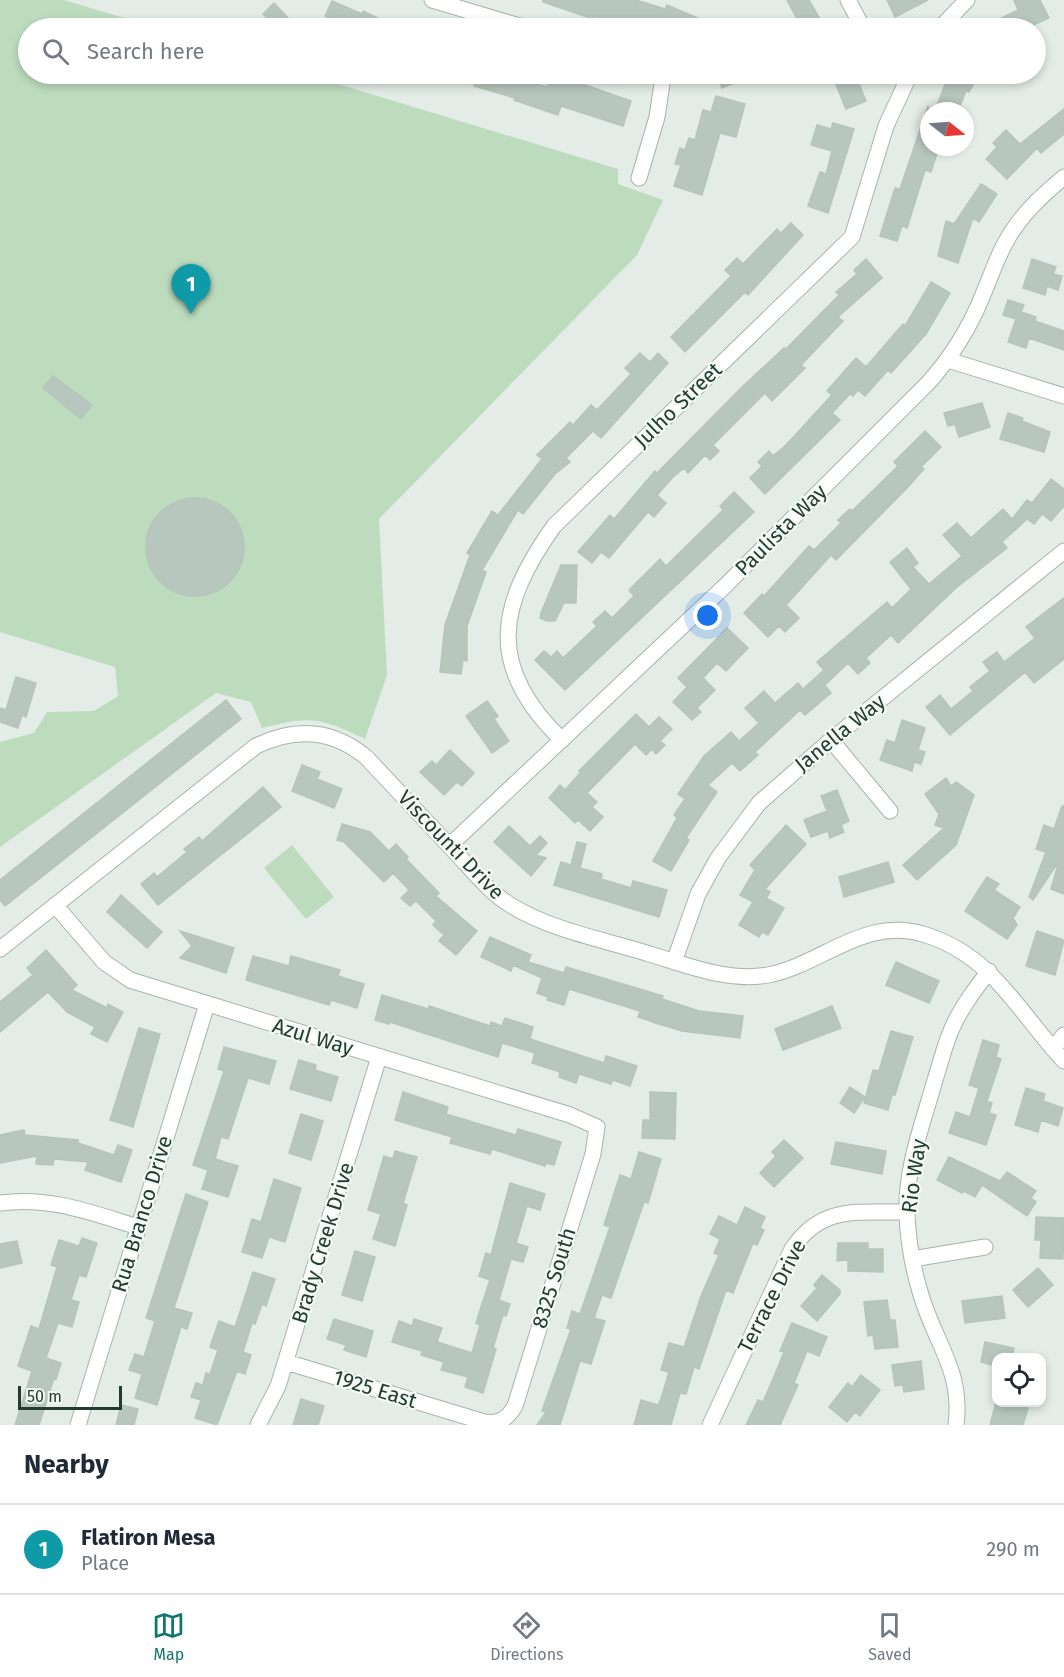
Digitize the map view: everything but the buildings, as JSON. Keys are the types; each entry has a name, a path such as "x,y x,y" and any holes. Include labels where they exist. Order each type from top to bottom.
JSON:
{"street":[{"path":"432,0 492,18"},
{"path":"848,0 858,18"},
{"path":"950,18 967,0"},
{"path":"639,177 662,96 663,84"},
{"name":"Julho Street","path":"562,740 527,702 513,673 507,642 511,611 520,580 554,526 852,237 886,126 905,84"},
{"name":"Paulista Way","path":"449,846 792,521 948,360 970,325 994,264 1012,231 1036,201 1064,177"},
{"path":"948,360 1064,396"},
{"name":"Janella Way","path":"674,962 698,894 738,828 783,780 1064,551"},
{"name":"Viscounti Drive","path":"0,949 256,746 275,736 296,733 333,736 351,745 492,891 529,915 674,962 736,976 766,975 793,968 854,937 877,931 901,930 925,934 947,944 989,971 1005,987 1035,1029 1064,1061"},
{"path":"831,740 890,811"},
{"name":"Azul Way","path":"55,904 104,962 116,972 146,986 570,1115 597,1127"},
{"name":"Rio Way","path":"956,1425 958,1409 956,1381 921,1296 912,1259 907,1212 916,1150 952,1026 989,971"},
{"name":"Rua Branco Drive","path":"78,1425 207,1004"},
{"path":"1053,1049 1064,1035"},
{"name":"Brady Creek Drive","path":"258,1425 272,1401 286,1362 379,1057"},
{"name":"8325 South","path":"500,1422 509,1416 515,1406 593,1154 597,1127"},
{"path":"0,1203 22,1200 52,1202 138,1227"},
{"name":"Terrace Drive","path":"710,1425 792,1249 803,1233 818,1221 836,1214 907,1212"},
{"path":"912,1259 985,1247"},
{"name":"1925 East","path":"286,1362 484,1422 500,1422"}],"green space":[{"path":"0,0 64,0 124,18 18,18 18,84 338,84 618,169 618,184 663,200 637,255 379,519 387,675 365,739 336,726 315,721 304,720 262,728 251,702 216,693 0,847 0,742 34,733 47,712 94,711 118,696 115,667 0,632"},
{"path":"292,845 334,897 306,919 264,868"}],"place":[{"name":"Flatiron Mesa","path":"191,314"}]}
